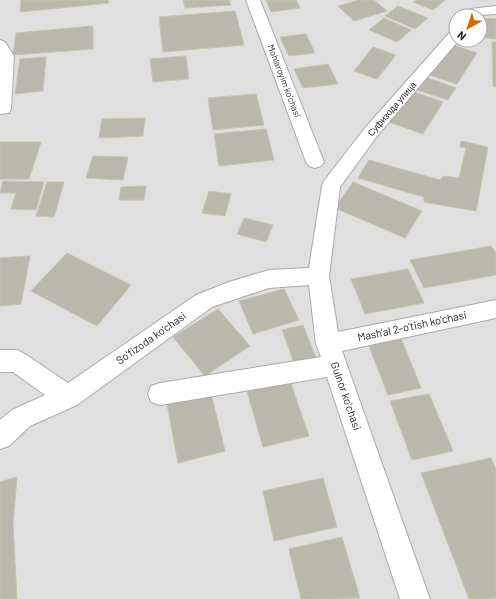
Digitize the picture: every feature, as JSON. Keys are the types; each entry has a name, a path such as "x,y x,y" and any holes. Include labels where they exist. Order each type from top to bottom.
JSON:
{"street":[{"name":"Mohlaroyim ko'chasi","path":"253,0 315,162"},
{"name":"Суфизода улица","path":"331,186 371,132 448,43"},
{"path":"0,45 6,56 3,109"},
{"name":"Gulnor koʻchasi","path":"331,186 318,276 331,354 415,599"},
{"name":"So'fizoda ko'chasi","path":"0,437 21,418 68,397 204,301 229,291 269,279 318,276"},
{"name":"Mash'al 2-o'tish ko'chasi","path":"160,394 331,354 496,309"},
{"path":"0,361 17,361 68,397"}],"shaded area":[{"path":"0,0 496,0 496,599 0,599"}],"building":[{"path":"21,0 108,0 109,3 20,12"},
{"path":"183,0 229,0 231,5 185,8"},
{"path":"266,0 296,0 300,8 271,12"},
{"path":"359,0 374,0 387,11 354,21 338,6"},
{"path":"416,0 445,0 433,10 413,2"},
{"path":"398,6 428,18 415,29 385,16"},
{"path":"235,11 244,45 163,52 159,17"},
{"path":"384,18 411,30 397,42 369,30"},
{"path":"488,18 496,19 496,39 488,38"},
{"path":"93,26 93,49 13,55 16,33"},
{"path":"306,34 315,53 289,56 280,37"},
{"path":"492,42 496,42 496,87 493,86"},
{"path":"373,47 396,55 377,79 354,71"},
{"path":"448,47 462,48 477,53 457,84 429,75"},
{"path":"186,56 189,79 153,82 150,59"},
{"path":"46,57 43,91 15,94 20,59"},
{"path":"328,64 338,84 303,88 294,69"},
{"path":"425,77 456,88 448,100 417,90"},
{"path":"408,90 443,102 423,134 386,121"},
{"path":"256,94 264,125 213,130 208,98"},
{"path":"145,118 143,136 99,138 102,119"},
{"path":"266,129 274,160 219,166 214,134"},
{"path":"461,141 488,147 476,211 424,202 424,197 358,178 369,160 440,180 444,176 459,178 466,148 460,147"},
{"path":"0,142 41,142 29,179 0,179"},
{"path":"93,156 128,157 123,180 86,178"},
{"path":"3,181 44,182 36,210 11,209 16,193 0,193"},
{"path":"47,182 64,182 54,217 36,216"},
{"path":"353,182 422,211 405,238 335,208"},
{"path":"146,186 144,200 119,200 121,187"},
{"path":"209,191 231,194 225,216 202,213"},
{"path":"244,218 273,225 266,242 237,234"},
{"path":"491,246 496,253 496,275 424,288 410,260"},
{"path":"67,253 131,285 97,326 31,291"},
{"path":"30,256 21,304 0,306 0,258"},
{"path":"408,269 424,303 365,314 351,279"},
{"path":"284,289 299,320 253,334 239,301"},
{"path":"218,309 250,346 205,376 173,337"},
{"path":"303,325 318,363 296,368 282,330"},
{"path":"401,338 421,388 388,395 368,344"},
{"path":"290,381 309,436 263,447 247,391"},
{"path":"211,394 225,451 178,463 167,404"},
{"path":"429,394 453,451 412,460 390,401"},
{"path":"491,458 496,470 496,598 469,599 421,473"},
{"path":"17,477 13,523 17,599 0,599 0,482"},
{"path":"323,478 337,527 274,541 263,491"},
{"path":"342,537 360,598 301,599 289,549"}]}
